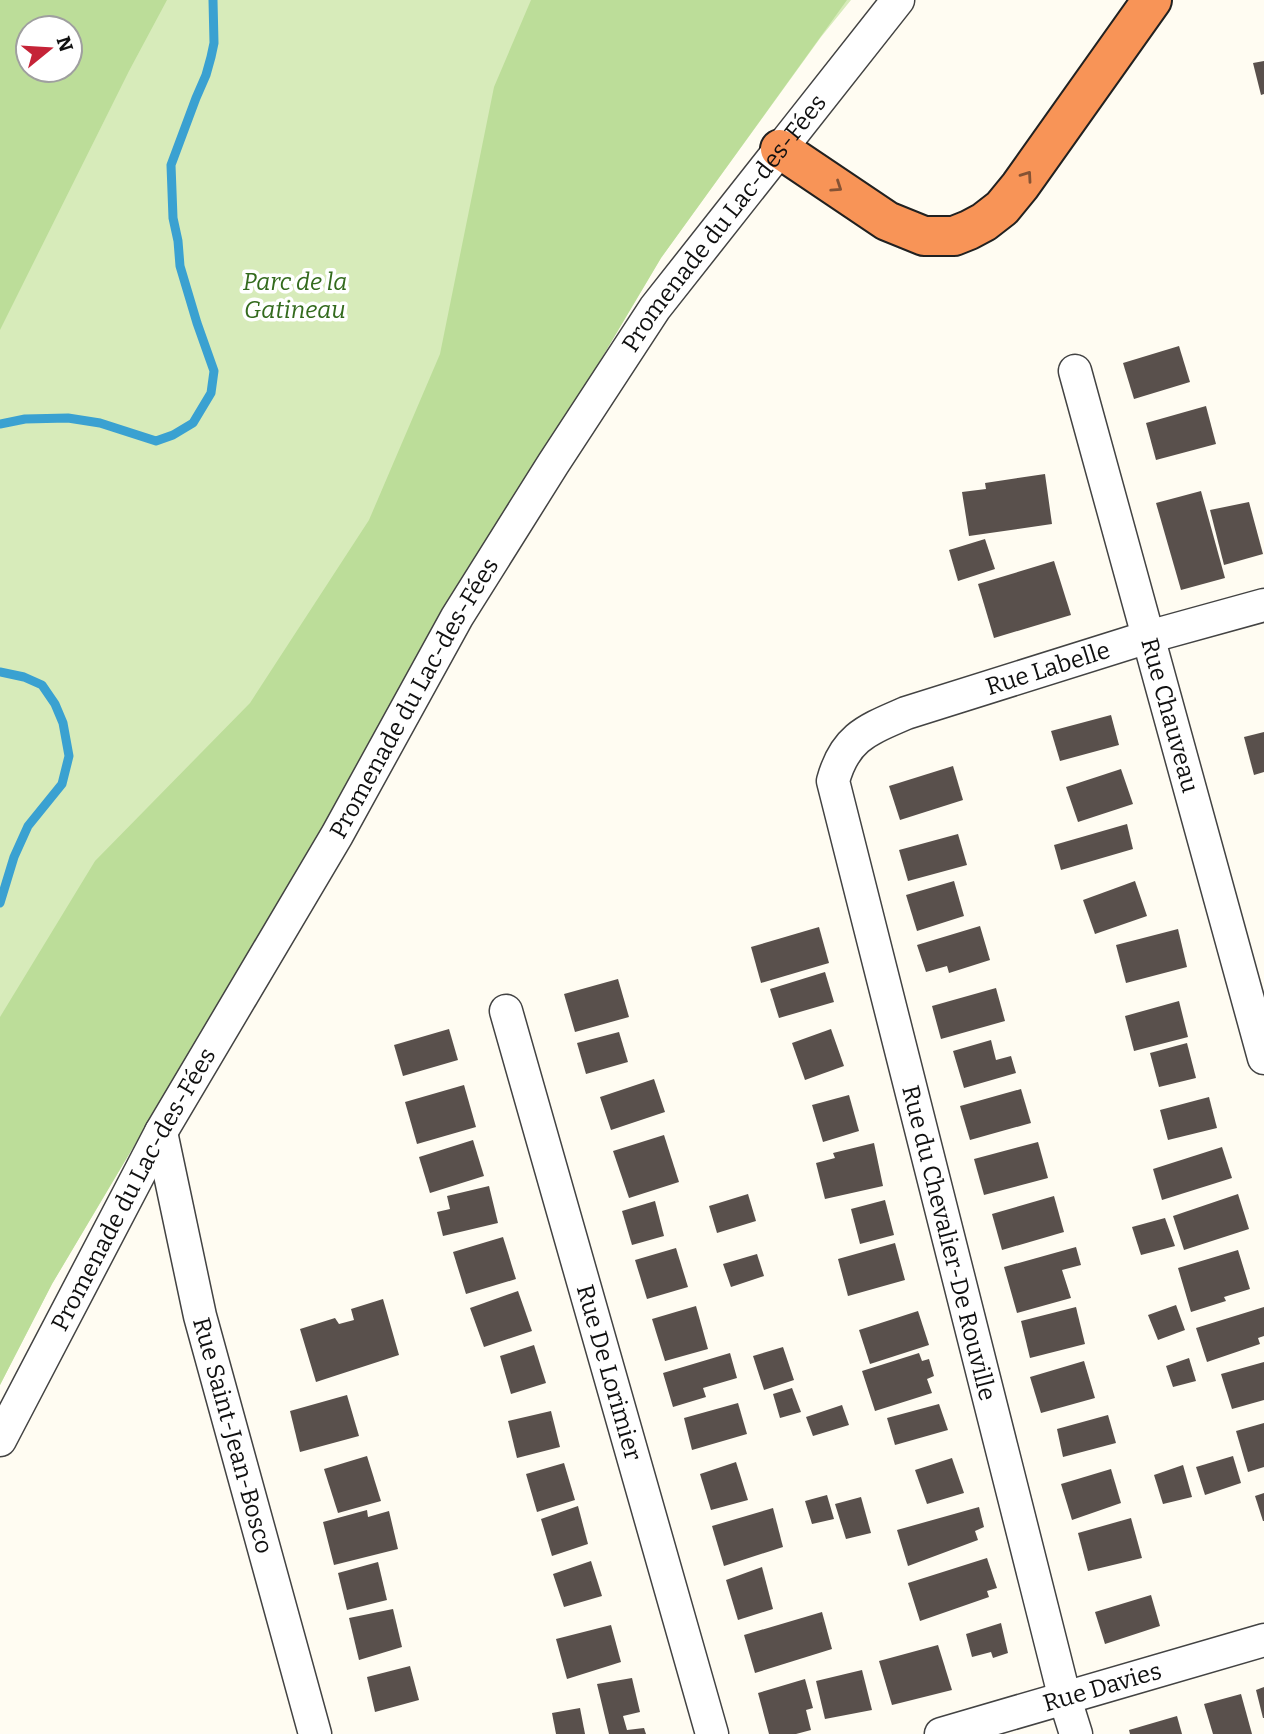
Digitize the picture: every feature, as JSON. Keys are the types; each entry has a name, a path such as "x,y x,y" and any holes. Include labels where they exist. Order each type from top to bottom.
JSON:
{"highway":[{"path":"780,149 887,221 924,236 954,236 984,222 1002,208 1152,0"}],"street":[{"name":"Promenade du Lac-des-Fées","path":"0,1440 161,1132 337,835 457,617 655,308 898,0"},
{"name":"Rue Chauveau","path":"1074,371 1264,1058"},
{"name":"Rue Labelle","path":"844,752 856,738 906,713 1264,605"},
{"name":"Rue du Chevalier-De Rouville","path":"844,752 833,781 835,794 1076,1734"},
{"name":"Rue De Lorimier","path":"506,1011 712,1734"},
{"name":"Rue Saint-Jean-Bosco","path":"161,1132 200,1316 315,1734"},
{"name":"Rue Davies","path":"941,1734 1264,1640"}],"green space":[{"name":"Parc de la Gatineau","path":"0,0 851,0 821,37 661,258 52,1284 0,1385"},
{"path":"0,0 167,0 0,330"},
{"path":"531,0 847,0 661,258 52,1284 0,1385 0,1017 95,861 250,703 369,520 440,354 494,87"}],"building":[{"path":"1264,61 1264,94 1261,95 1253,63"},
{"path":"1179,346 1190,382 1134,399 1123,363"},
{"path":"1206,406 1216,444 1156,460 1146,423"},
{"path":"1045,474 1052,524 969,536 962,492 986,489 985,483"},
{"path":"1201,491 1225,578 1181,590 1156,503"},
{"path":"1249,502 1263,554 1224,565 1210,510"},
{"path":"985,539 995,569 958,581 949,550"},
{"path":"1054,561 1071,615 994,638 978,584"},
{"path":"1111,715 1119,745 1060,761 1051,731"},
{"path":"1264,732 1264,772 1254,775 1244,737"},
{"path":"953,766 963,800 900,820 889,786"},
{"path":"1121,769 1133,804 1078,822 1066,787"},
{"path":"1127,824 1133,849 1061,870 1054,845"},
{"path":"958,834 967,865 908,881 899,850"},
{"path":"954,881 964,916 917,931 906,895"},
{"path":"1135,881 1147,916 1095,934 1083,900"},
{"path":"980,926 990,960 949,973 947,966 926,972 917,945"},
{"path":"819,927 829,963 761,983 751,947"},
{"path":"1178,929 1187,967 1126,983 1116,945"},
{"path":"825,972 834,1002 779,1018 770,989"},
{"path":"618,979 629,1017 575,1032 564,994"},
{"path":"996,988 1005,1021 941,1039 932,1006"},
{"path":"1179,1001 1188,1037 1134,1051 1125,1016"},
{"path":"449,1029 458,1060 403,1076 394,1045"},
{"path":"831,1029 844,1066 805,1080 792,1043"},
{"path":"619,1032 628,1062 586,1074 577,1043"},
{"path":"991,1040 996,1060 1011,1056 1016,1073 964,1088 953,1051"},
{"path":"1187,1043 1196,1078 1159,1087 1150,1053"},
{"path":"654,1079 665,1112 611,1130 600,1097"},
{"path":"464,1085 476,1127 417,1144 405,1102"},
{"path":"1021,1089 1031,1123 970,1140 960,1106"},
{"path":"849,1095 859,1131 823,1142 812,1105"},
{"path":"1209,1097 1217,1128 1168,1140 1160,1110"},
{"path":"664,1135 679,1182 629,1198 613,1151"},
{"path":"473,1140 484,1176 430,1193 419,1157"},
{"path":"1038,1142 1048,1178 984,1195 974,1159"},
{"path":"874,1143 883,1186 825,1199 816,1163 835,1158 833,1153"},
{"path":"1222,1147 1232,1178 1162,1200 1153,1169"},
{"path":"489,1186 498,1223 443,1236 437,1212 450,1209 447,1196"},
{"path":"748,1194 756,1221 717,1233 709,1206"},
{"path":"1238,1194 1249,1229 1184,1250 1173,1216"},
{"path":"1054,1196 1064,1232 1002,1250 992,1214"},
{"path":"885,1200 894,1235 860,1244 851,1209"},
{"path":"655,1201 664,1236 632,1245 622,1211"},
{"path":"1165,1218 1175,1246 1141,1255 1132,1227"},
{"path":"503,1237 516,1279 466,1294 453,1252"},
{"path":"895,1243 905,1280 848,1296 838,1259"},
{"path":"1076,1247 1081,1265 1062,1270 1071,1298 1017,1313 1004,1267"},
{"path":"676,1248 688,1287 647,1299 635,1260"},
{"path":"1238,1250 1250,1289 1224,1297 1226,1301 1191,1312 1178,1268"},
{"path":"757,1254 764,1276 731,1287 723,1264"},
{"path":"518,1291 532,1331 484,1347 470,1308"},
{"path":"383,1299 399,1355 316,1382 300,1329 335,1318 339,1324 354,1320 351,1309"},
{"path":"1176,1305 1185,1330 1158,1340 1148,1315"},
{"path":"696,1306 708,1349 665,1361 652,1319"},
{"path":"1076,1307 1085,1344 1030,1358 1021,1321"},
{"path":"1264,1307 1264,1336 1258,1338 1260,1344 1207,1362 1196,1328"},
{"path":"918,1311 929,1345 870,1364 859,1330"},
{"path":"534,1345 546,1383 511,1394 500,1356"},
{"path":"783,1347 794,1380 764,1390 753,1356"},
{"path":"730,1353 737,1378 703,1388 706,1397 673,1407 663,1373"},
{"path":"919,1353 922,1361 929,1359 934,1376 927,1379 932,1393 875,1411 862,1371"},
{"path":"1189,1358 1196,1381 1173,1387 1166,1366"},
{"path":"1084,1361 1095,1398 1041,1413 1030,1377"},
{"path":"1264,1362 1264,1400 1232,1409 1221,1374"},
{"path":"792,1388 801,1412 780,1418 773,1394"},
{"path":"347,1395 359,1436 300,1452 290,1411"},
{"path":"738,1403 747,1434 692,1450 684,1418"},
{"path":"939,1404 948,1430 895,1445 887,1418"},
{"path":"842,1405 849,1425 813,1436 806,1417"},
{"path":"551,1411 560,1447 517,1458 508,1421"},
{"path":"1108,1415 1116,1443 1063,1457 1057,1429"},
{"path":"1264,1423 1264,1467 1248,1472 1236,1431"},
{"path":"367,1456 381,1501 338,1513 324,1469"},
{"path":"1233,1456 1241,1483 1205,1495 1196,1467"},
{"path":"952,1458 964,1493 927,1504 915,1470"},
{"path":"736,1462 748,1500 711,1510 700,1474"},
{"path":"564,1463 575,1500 537,1512 526,1474"},
{"path":"1183,1465 1192,1497 1163,1504 1154,1475"},
{"path":"1111,1469 1121,1503 1072,1520 1061,1484"},
{"path":"1264,1493 1264,1521 1263,1521 1255,1496"},
{"path":"827,1495 834,1519 812,1524 805,1501"},
{"path":"861,1497 871,1533 846,1539 835,1504"},
{"path":"578,1506 588,1544 552,1556 541,1519"},
{"path":"979,1507 984,1527 975,1531 978,1540 908,1566 897,1530"},
{"path":"773,1508 783,1547 724,1566 712,1526"},
{"path":"367,1510 368,1517 389,1511 398,1549 334,1565 323,1522"},
{"path":"1131,1518 1142,1558 1088,1571 1078,1533"},
{"path":"987,1558 997,1588 987,1591 989,1597 920,1621 908,1583"},
{"path":"591,1561 602,1596 564,1607 553,1574"},
{"path":"378,1562 387,1600 347,1610 338,1573"},
{"path":"762,1567 773,1609 738,1620 726,1580"},
{"path":"1151,1595 1160,1626 1105,1644 1095,1612"},
{"path":"393,1609 402,1647 359,1660 349,1618"},
{"path":"822,1612 832,1649 755,1673 744,1635"},
{"path":"1001,1623 1008,1653 993,1658 991,1652 972,1657 966,1634"},
{"path":"611,1625 621,1662 567,1679 556,1639"},
{"path":"938,1645 952,1690 892,1705 879,1661"},
{"path":"410,1666 419,1700 375,1712 367,1677"},
{"path":"862,1670 872,1710 825,1719 816,1681"},
{"path":"632,1678 640,1712 623,1716 627,1730 644,1728 646,1734 609,1734 597,1684"},
{"path":"805,1679 813,1708 806,1710 811,1730 796,1734 769,1734 758,1693"},
{"path":"1264,1687 1264,1718 1263,1718 1256,1690"},
{"path":"1241,1694 1252,1734 1213,1734 1204,1704"},
{"path":"580,1708 585,1734 556,1734 552,1713"},
{"path":"1177,1716 1182,1734 1130,1734 1129,1730"}],"waterway":[{"path":"0,424 25,419 68,418 100,423 156,441 193,423 211,393 214,371 180,266 173,218 171,165 211,57 214,43 213,0"},
{"path":"0,672 24,677 42,685 55,704 63,723 69,756 62,784 28,826 14,857 0,903"}]}
